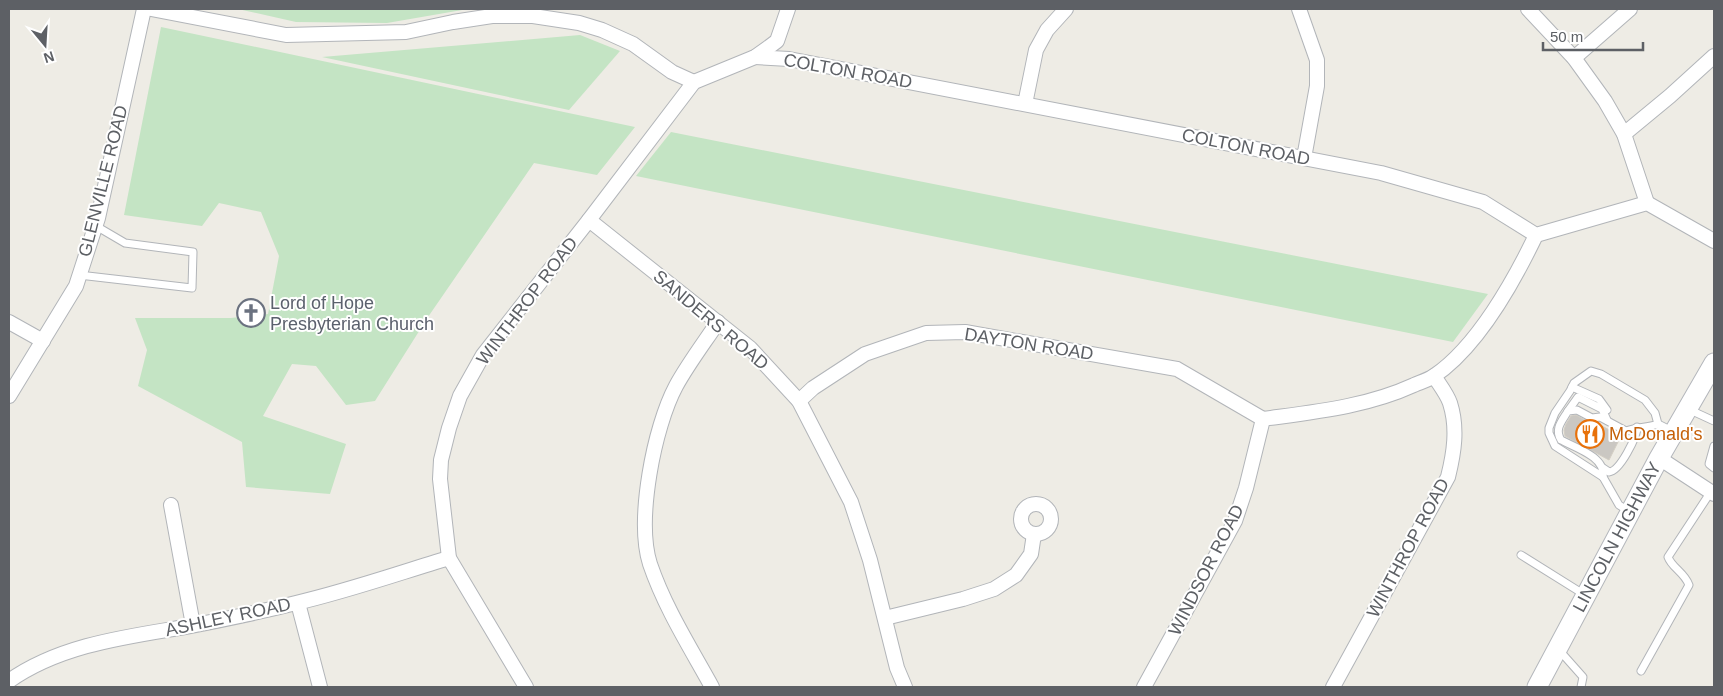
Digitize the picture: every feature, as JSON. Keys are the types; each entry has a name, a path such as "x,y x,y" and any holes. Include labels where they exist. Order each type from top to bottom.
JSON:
{"main road":[{"name":"LINCOLN HIGHWAY","path":"1537,687 1660,458 1666,428 1688,409 1714,363"}],"street":[{"name":"GLENVILLE ROAD","path":"9,396 76,286 96,226 144,9"},
{"path":"151,9 286,35 406,32 492,16 533,16 579,23 602,30 633,44 672,72 694,82 755,57 777,41 788,9"},
{"path":"1025,104 1036,50 1048,30 1066,9"},
{"path":"1299,9 1317,60 1317,86 1304,158"},
{"path":"1528,9 1574,58 1605,101 1624,134 1647,203 1714,241"},
{"path":"1574,58 1630,9"},
{"path":"1624,134 1714,56"},
{"name":"COLTON ROAD","path":"755,57 789,59 1381,173 1483,202 1536,235"},
{"name":"WINTHROP ROAD","path":"526,687 449,558 440,479 441,460 449,428 460,396 482,355 589,220 694,82"},
{"path":"1263,419 1369,402 1434,376 1457,357 1474,338 1500,298 1536,235 1647,203"},
{"name":"SANDERS ROAD","path":"589,220 750,348 799,401 852,502 885,618 897,668 906,687"},
{"path":"9,322 43,341"},
{"path":"712,687 667,607 650,563 645,535 649,469 664,416 675,387 718,322"},
{"name":"DAYTON ROAD","path":"799,401 813,388 864,354 926,334 965,332 1177,369 1263,419"},
{"name":"WINTHROP ROAD","path":"1333,687 1448,477 1454,454 1455,429 1450,402 1434,376"},
{"name":"WINDSOR ROAD","path":"1144,687 1235,521 1246,488 1263,419"},
{"path":"1660,458 1713,491"},
{"path":"171,505 193,625"},
{"path":"885,618 964,599 994,589 1016,575 1031,554 1034,534"},
{"name":"ASHLEY ROAD","path":"9,681 26,670 61,654 113,640 298,603 449,558"},
{"path":"298,603 320,687"},
{"path":"9,681 14,687"}],"lane":[{"path":"79,275 192,288 193,252 125,243 96,226"},
{"path":"1604,477 1555,446 1549,433 1555,413 1574,383 1591,371 1602,374 1645,400 1666,428"},
{"path":"1572,387 1599,399 1607,409 1608,420"},
{"path":"1608,420 1602,409 1578,397 1558,428 1559,436 1561,440 1595,458 1609,472 1614,472 1636,435 1637,427"},
{"path":"1688,409 1714,421"},
{"path":"1568,411 1577,410 1592,418 1600,417 1626,431 1637,427 1666,428"},
{"path":"1714,446 1709,464 1714,468"},
{"path":"1603,468 1604,477 1619,505 1630,512"},
{"path":"1640,671 1689,585 1686,577 1670,562 1668,557 1713,491"},
{"path":"1521,555 1585,595"},
{"path":"1558,648 1583,677 1581,687"}],"green space":[{"path":"238,9 468,9 387,23 296,22"},
{"path":"161,27 635,127 597,175 534,163 428,317 375,401 346,405 316,366 292,364 263,416 346,444 330,494 246,487 242,442 138,386 147,350 135,318 231,318 268,314 279,256 261,212 219,203 202,226 124,215"},
{"path":"580,35 620,51 569,110 322,57"},
{"path":"671,132 1488,294 1453,342 636,176"}],"building":[{"name":"McDonald's","path":"1576,415 1621,436 1609,460 1565,436 1566,424 1571,416"}],"place":[{"name":"Lord of Hope Presbyterian Church","path":"251,313"},
{"name":"McDonald's","path":"1590,434"}]}
